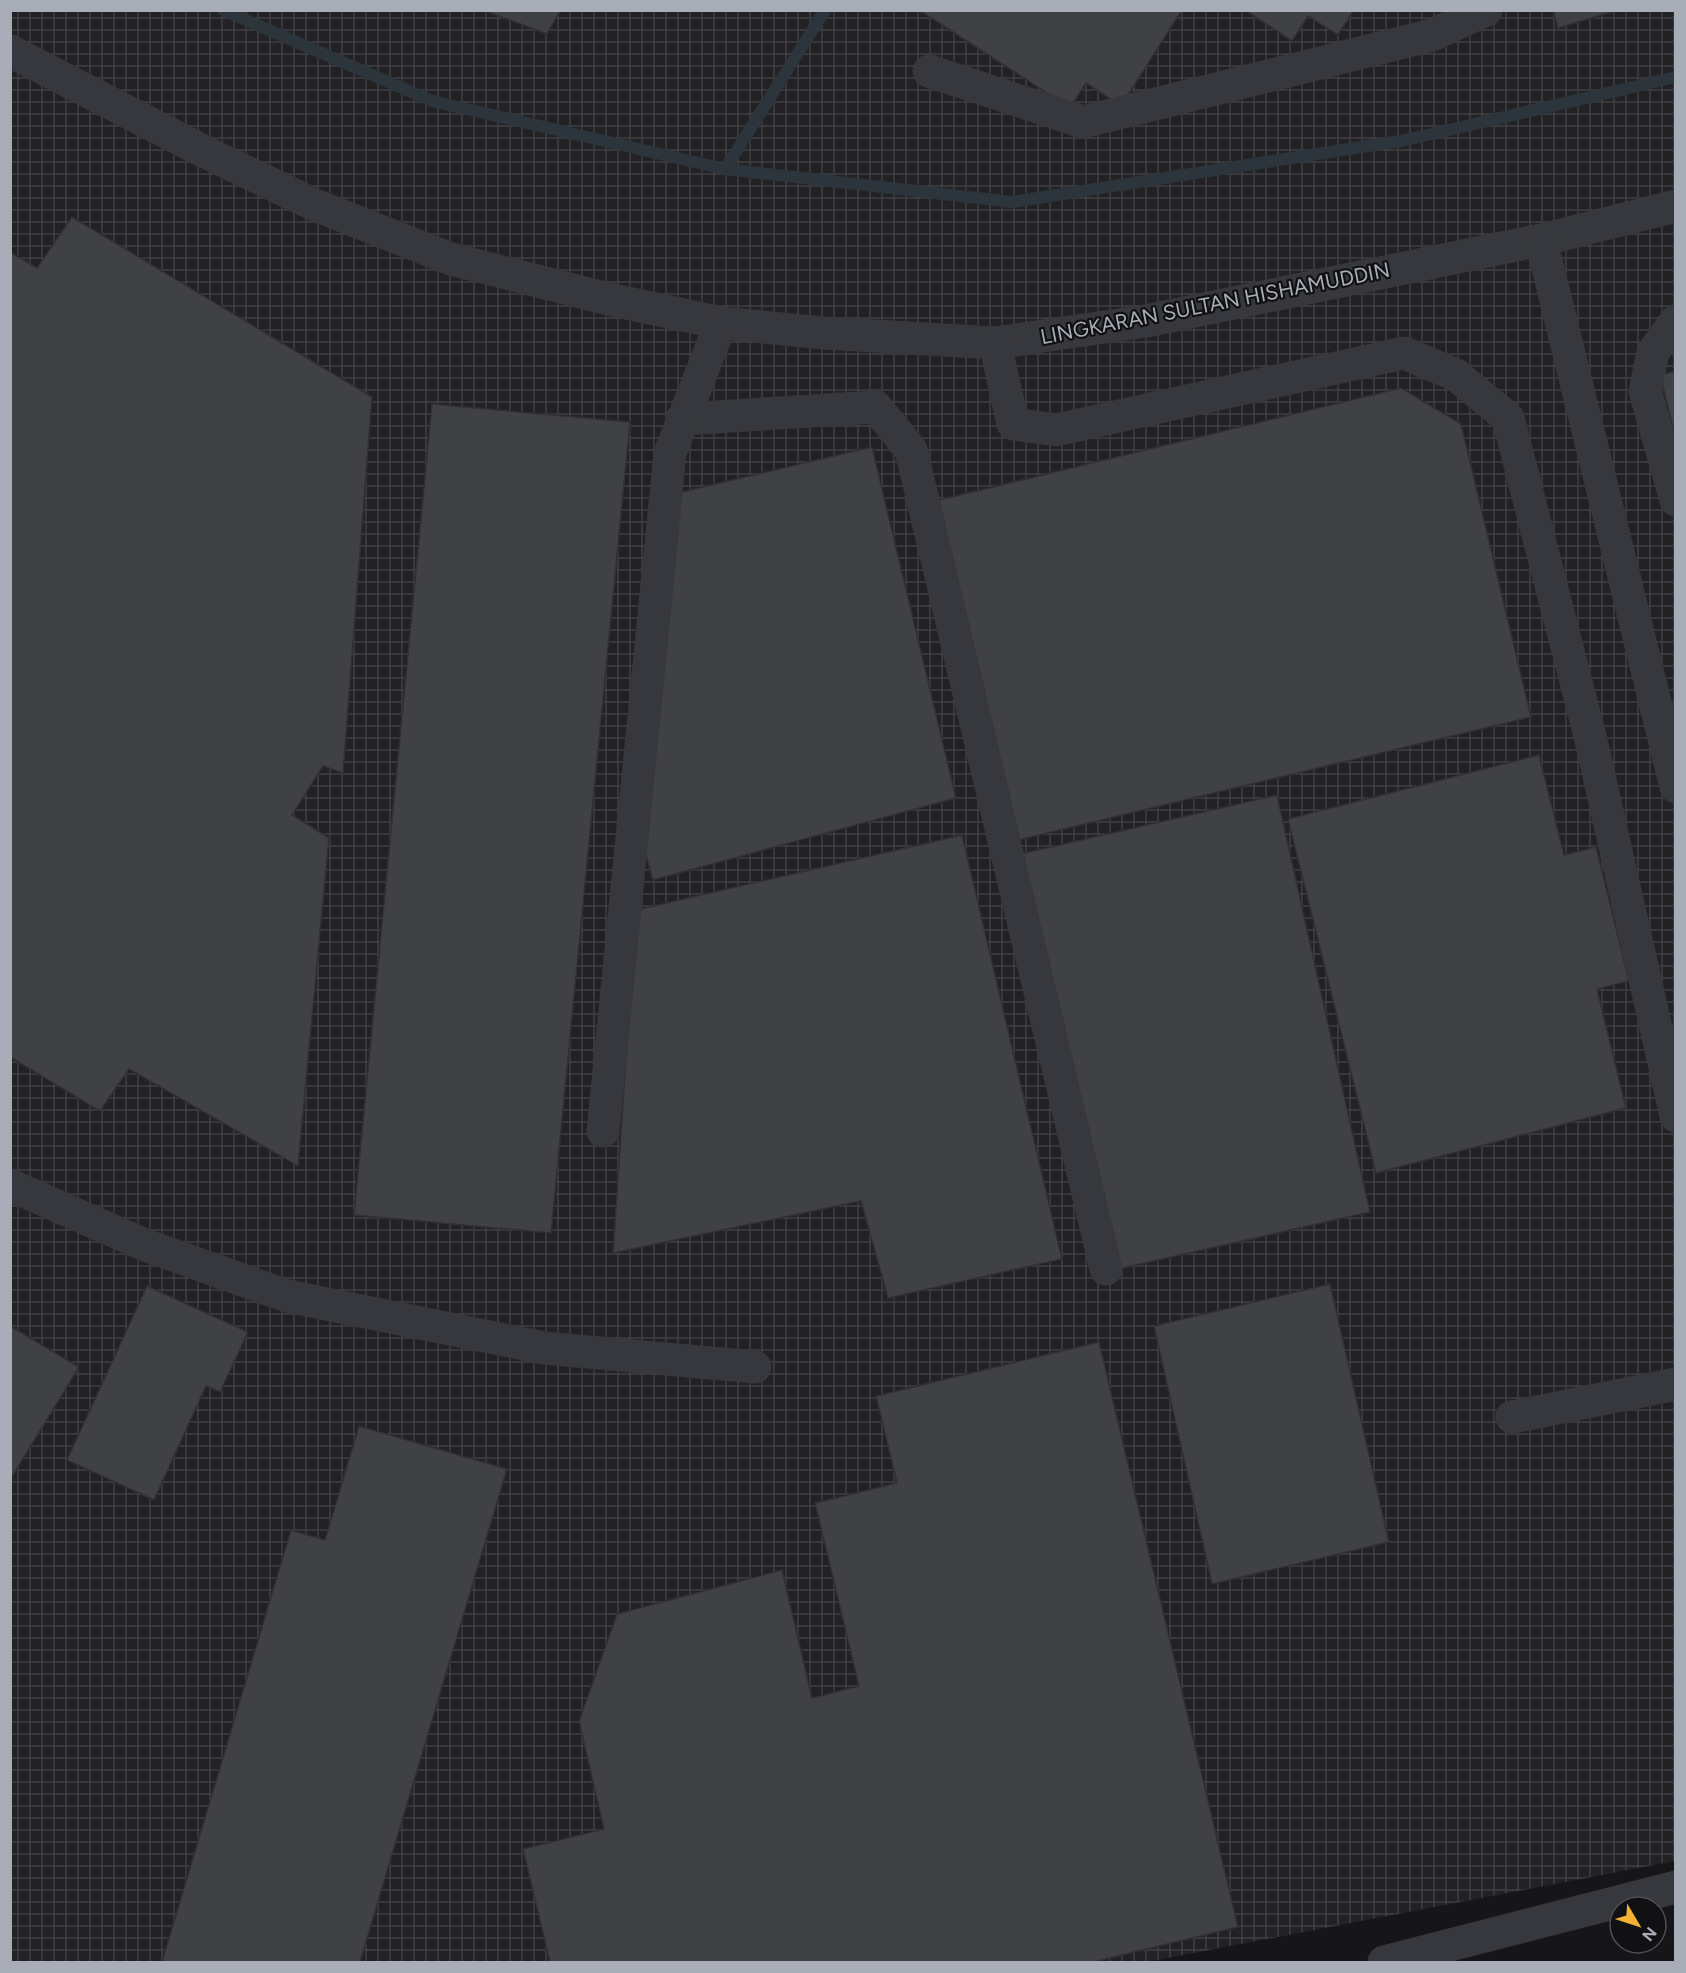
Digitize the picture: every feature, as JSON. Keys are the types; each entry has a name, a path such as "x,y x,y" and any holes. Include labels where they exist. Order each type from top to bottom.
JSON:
{"street":[{"path":"929,71 1083,122 1432,35 1486,10"},
{"name":"LINGKARAN SULTAN HISHAMUDDIN","path":"10,51 203,151 315,205 451,259 608,299 721,323 824,333 995,343 1146,321 1541,240 1676,206"},
{"path":"1541,240 1663,678 1676,787"},
{"path":"1676,321 1653,352 1645,391 1676,500"},
{"path":"603,1131 670,453 721,323"},
{"path":"995,343 1013,424 1056,430 1404,353 1456,375 1508,418 1590,736 1676,1116"},
{"path":"682,419 876,407 911,450 1106,1269"},
{"path":"10,1185 145,1245 287,1296 544,1348 755,1367"},
{"path":"1512,1417 1676,1384"},
{"path":"1384,1962 1676,1887"}],"shaded area":[{"path":"11,11 1675,11 1675,1861 1147,1962 11,1962"}],"building":[{"path":"483,10 561,10 547,34"},
{"path":"919,10 1182,10 1121,106 1086,83 1070,108"},
{"path":"1245,10 1354,10 1338,35 1308,16 1292,41"},
{"path":"1553,10 1618,10 1558,28"},
{"path":"72,217 372,397 343,773 323,766 292,815 329,838 298,1166 129,1069 100,1111 10,1057 10,252 37,268"},
{"path":"1676,371 1676,440 1660,375"},
{"path":"1401,388 1461,424 1531,717 1014,841 935,501"},
{"path":"432,404 630,422 551,1233 354,1215"},
{"path":"872,447 956,798 653,880 638,827 673,494"},
{"path":"1539,755 1564,855 1596,847 1629,981 1597,989 1626,1108 1376,1173 1288,819"},
{"path":"1277,795 1370,1212 1105,1272 1012,856"},
{"path":"962,835 1062,1259 888,1298 861,1201 613,1253 636,910"},
{"path":"1330,1284 1389,1542 1212,1584 1154,1326"},
{"path":"147,1286 248,1332 220,1392 206,1386 154,1500 67,1460"},
{"path":"10,1326 79,1367 10,1480"},
{"path":"1099,1342 1238,1927 1093,1962 550,1962 523,1849 604,1829 579,1721 617,1614 782,1570 812,1698 859,1686 815,1503 897,1483 876,1396"},
{"path":"359,1426 507,1469 360,1962 162,1962 291,1530 325,1540"}],"waterway":[{"path":"223,10 432,101 725,169 1012,202 1406,140 1676,77"},
{"path":"725,169 825,10"}]}
